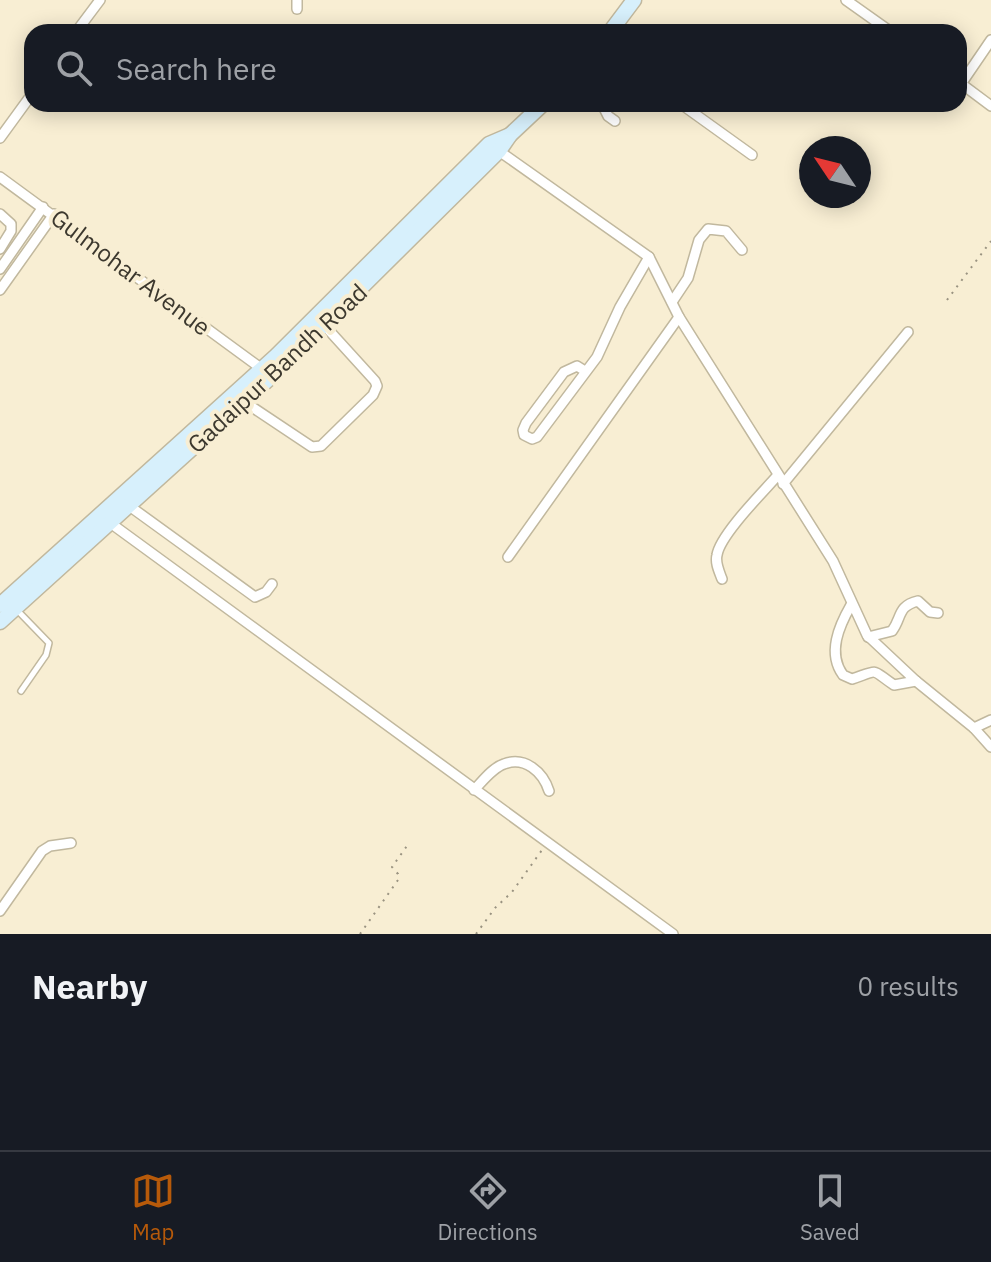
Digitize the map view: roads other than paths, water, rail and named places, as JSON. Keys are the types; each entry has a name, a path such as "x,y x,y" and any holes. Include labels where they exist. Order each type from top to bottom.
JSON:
{"street":[{"path":"82,24 100,0"},
{"path":"616,24 634,0"},
{"path":"846,0 880,24"},
{"path":"967,73 991,40"},
{"path":"967,88 991,106"},
{"path":"0,138 24,105"},
{"name":"Gadaipur Bandh Road","path":"0,622 7,606 109,522 325,326 534,112"},
{"path":"606,112 615,121"},
{"path":"692,112 752,155"},
{"path":"7,606 262,369 489,144 510,135"},
{"path":"499,151 649,257 679,317 833,561 868,637 974,728 991,747"},
{"name":"Gulmohar Avenue","path":"0,177 262,369"},
{"path":"0,269 43,207"},
{"path":"0,214 11,224 11,231 0,249"},
{"path":"0,290 54,214"},
{"path":"672,302 688,278 699,240 708,229 726,231 742,250"},
{"path":"585,371 577,366 564,372 526,423 524,435 532,439 537,437 602,348 620,307 649,257"},
{"path":"508,557 679,317"},
{"path":"243,401 312,447 321,446 373,395 377,386 325,326"},
{"path":"722,579 716,560 732,528 780,479 908,332"},
{"path":"128,505 255,597 266,592 272,584"},
{"path":"109,522 673,934"},
{"path":"868,637 892,631 902,608 908,603 918,601 930,612 938,613"},
{"path":"851,605 842,622 835,654 843,675 852,679 877,671 894,685 916,681"},
{"path":"974,728 991,720"},
{"path":"474,790 497,768 513,762 538,770 549,791"},
{"path":"0,911 42,851 50,846 71,843"}],"lane":[{"path":"7,606 49,643 46,655 21,691"}]}
